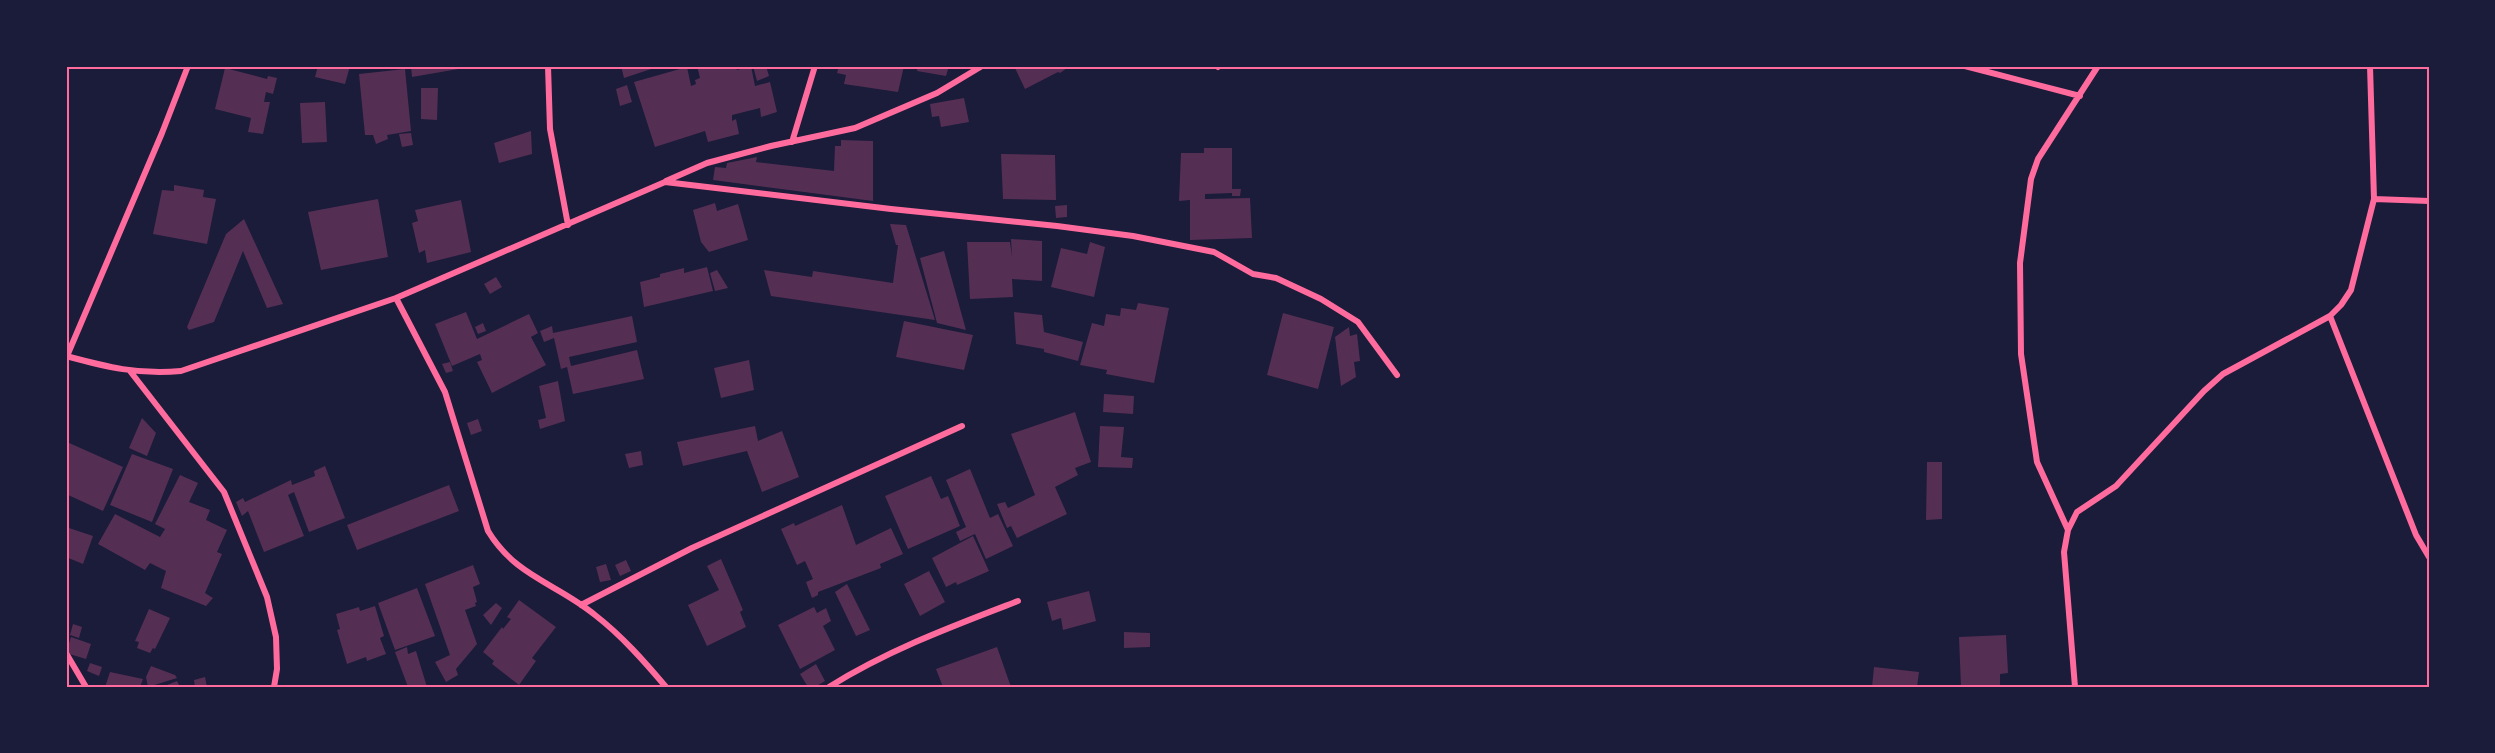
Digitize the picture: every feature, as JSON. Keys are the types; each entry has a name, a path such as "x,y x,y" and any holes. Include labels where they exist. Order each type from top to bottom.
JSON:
{"street":[{"path":"188,66 162,133 66,356 115,370 152,374 181,371 396,298 707,163 855,128 937,93 982,66"},
{"path":"548,66 550,129 568,225"},
{"path":"792,142 815,66"},
{"path":"1965,66 2080,96"},
{"path":"2068,530 2037,462 2021,354 2020,263 2031,179 2038,159 2098,66"},
{"path":"2075,687 2064,552 2068,530 2078,513 2116,486 2204,391 2223,374 2330,316 2351,290 2374,199 2370,66"},
{"path":"665,182 1057,226 1133,236 1214,252 1253,274 1276,278 1321,299 1358,322 1397,375"},
{"path":"2374,199 2429,201"},
{"path":"396,298 444,392 488,531 493,540 513,563 594,613 628,643 666,687"},
{"path":"2330,316 2416,535 2429,557"},
{"path":"130,371 224,492 267,597 276,637 277,669 274,687"},
{"path":"580,605 692,548 962,426"},
{"path":"829,687 858,669 917,640 1018,601"},
{"path":"66,653 86,687"}],"building":[{"path":"318,66 350,66 345,84 315,77"},
{"path":"411,66 470,66 470,67 412,77"},
{"path":"621,66 660,66 624,78"},
{"path":"697,66 735,66 737,70 751,66 755,86 770,82 777,112 761,117 760,108 732,115 732,121 736,119 739,134 708,142 705,131 655,147 634,82 687,67 691,86 696,84 695,80 700,78"},
{"path":"753,66 766,66 769,76 757,81"},
{"path":"839,66 904,66 898,92 844,84 846,75 837,73"},
{"path":"918,66 949,66 946,76 917,71"},
{"path":"1014,66 1070,66 1025,89"},
{"path":"225,68 267,79 268,76 277,78 273,94 266,92 264,102 270,102 263,134 248,132 251,118 215,109"},
{"path":"405,69 411,131 387,135 388,139 376,144 373,135 365,135 359,74"},
{"path":"627,85 632,102 620,106 616,89"},
{"path":"421,88 438,88 437,120 421,119"},
{"path":"964,98 969,122 941,127 939,116 932,117 930,104"},
{"path":"325,102 327,142 302,143 300,103"},
{"path":"531,131 532,154 499,163 494,143"},
{"path":"411,133 413,145 402,147 399,134"},
{"path":"841,140 873,141 873,201 713,180 715,167 726,168 727,163 757,157 756,162 834,171 835,146 841,146"},
{"path":"1204,148 1232,148 1232,189 1241,189 1240,196 1232,196 1232,193 1205,194 1205,199 1250,198 1252,238 1190,240 1190,200 1179,201 1181,153 1204,153"},
{"path":"1001,154 1055,155 1056,200 1003,199"},
{"path":"174,185 204,190 203,197 216,199 207,244 153,234 162,190 174,191"},
{"path":"378,199 388,257 321,270 308,212"},
{"path":"461,200 471,252 427,263 425,250 419,253 412,223 418,221 415,210"},
{"path":"715,203 717,211 738,204 748,240 709,252 701,242 693,210"},
{"path":"1067,205 1067,217 1056,218 1055,206"},
{"path":"244,219 283,304 267,308 243,251 214,322 189,330 187,327 226,234"},
{"path":"890,224 906,225 935,320 771,296 764,270 812,277 813,271 893,283 898,245 896,245"},
{"path":"1011,239 1042,241 1042,281 1012,279 1013,297 970,299 967,242 1010,242 1012,257"},
{"path":"1090,242 1105,247 1094,297 1051,287 1061,248 1087,254"},
{"path":"944,251 966,330 937,323 920,258"},
{"path":"707,267 713,291 644,307 640,282 684,268 684,273"},
{"path":"717,270 728,288 715,291 710,273"},
{"path":"496,277 502,287 490,294 484,284"},
{"path":"1138,303 1169,308 1154,383 1106,374 1107,370 1080,365 1092,323 1104,326 1106,314 1120,316 1121,308 1136,310"},
{"path":"466,312 477,339 529,314 538,333 531,337 546,365 492,393 477,362 482,360 480,354 452,366 435,324"},
{"path":"1014,312 1042,315 1044,332 1083,342 1078,361 1044,352 1044,349 1016,344"},
{"path":"1283,313 1334,327 1318,389 1267,375"},
{"path":"632,316 637,342 569,357 571,366 637,350 644,379 573,394 567,367 561,369 554,338 544,342 540,331 552,326 553,333"},
{"path":"904,321 973,335 964,370 896,357"},
{"path":"483,323 486,331 478,334 475,327"},
{"path":"1349,327 1350,336 1357,334 1360,361 1354,362 1356,377 1341,386 1335,337"},
{"path":"749,360 754,390 721,398 714,368"},
{"path":"450,362 453,371 446,373 442,364"},
{"path":"558,381 565,421 540,429 538,420 546,418 539,386"},
{"path":"1104,394 1134,396 1133,414 1103,412"},
{"path":"1075,412 1091,462 1075,468 1078,475 1055,487 1067,514 1017,538 1011,526 1007,528 997,504 1005,502 1008,508 1035,495 1011,434"},
{"path":"142,418 156,433 147,456 129,448"},
{"path":"478,419 482,431 471,435 467,423"},
{"path":"755,426 758,441 782,431 799,477 762,492 747,451 683,466 677,442"},
{"path":"1100,426 1124,427 1121,457 1133,458 1132,468 1098,467"},
{"path":"67,442 123,467 103,511 66,494"},
{"path":"641,451 643,465 629,468 625,454"},
{"path":"132,454 173,469 152,522 110,505"},
{"path":"1927,462 1942,462 1942,519 1926,520"},
{"path":"325,466 345,518 309,532 294,492 288,495 304,536 264,552 248,511 242,516 236,502 243,498 245,502 291,480 292,485 315,476 314,471"},
{"path":"970,469 990,518 998,514 1013,546 986,559 975,534 960,541 956,532 966,527 946,480"},
{"path":"180,475 198,483 189,502 210,510 206,520 227,530 217,552 222,554 205,593 213,598 206,606 161,588 166,571 150,563 145,570 98,544 115,514 160,537 165,529 155,524"},
{"path":"931,476 941,499 948,496 960,526 908,549 885,496"},
{"path":"449,485 459,511 357,550 347,525"},
{"path":"842,505 856,545 891,528 903,554 880,564 881,568 818,592 818,595 812,598 806,582 813,579 805,561 797,565 781,529 794,523 795,526"},
{"path":"66,527 93,536 83,564 66,557"},
{"path":"973,536 989,571 957,585 956,582 946,587 932,558"},
{"path":"721,559 743,610 740,612 746,627 707,646 688,605 719,590 707,566"},
{"path":"626,560 631,571 620,576 615,565"},
{"path":"606,564 611,580 600,582 596,567"},
{"path":"473,565 480,584 473,587 477,602 476,606 465,610 477,644 456,669 458,675 446,682 435,662 450,655 425,584"},
{"path":"929,571 945,602 920,616 904,584"},
{"path":"847,584 870,630 856,636 835,592"},
{"path":"417,588 435,636 395,650 378,603"},
{"path":"1089,591 1096,621 1063,630 1061,618 1052,621 1047,602"},
{"path":"519,600 556,627 532,658 536,661 519,685 492,664 494,661 483,652 511,619 507,617"},
{"path":"496,603 502,608 491,625 483,615"},
{"path":"375,606 384,636 380,638 386,654 367,661 366,657 347,664 337,630 340,629 336,614 359,607 360,611"},
{"path":"814,607 817,613 826,608 831,621 823,626 835,650 800,669 778,625"},
{"path":"149,609 170,618 155,649 153,648 150,653 137,648 139,642 135,641"},
{"path":"73,624 82,627 79,638 70,635"},
{"path":"1124,632 1150,633 1150,647 1124,648"},
{"path":"2006,635 2008,673 2000,674 2000,687 1961,687 1959,637"},
{"path":"71,637 91,644 86,659 66,653"},
{"path":"407,647 408,654 416,651 427,687 408,687 395,652"},
{"path":"997,647 1011,687 943,687 936,669"},
{"path":"90,663 102,667 99,676 87,671"},
{"path":"816,664 825,681 815,687 808,687 800,674"},
{"path":"151,666 175,675 177,678 148,687 146,677"},
{"path":"1874,667 1919,672 1917,687 1872,687"},
{"path":"110,672 143,679 140,687 105,687"},
{"path":"205,677 207,687 195,687 194,680"},
{"path":"177,681 180,687 162,687"}]}
